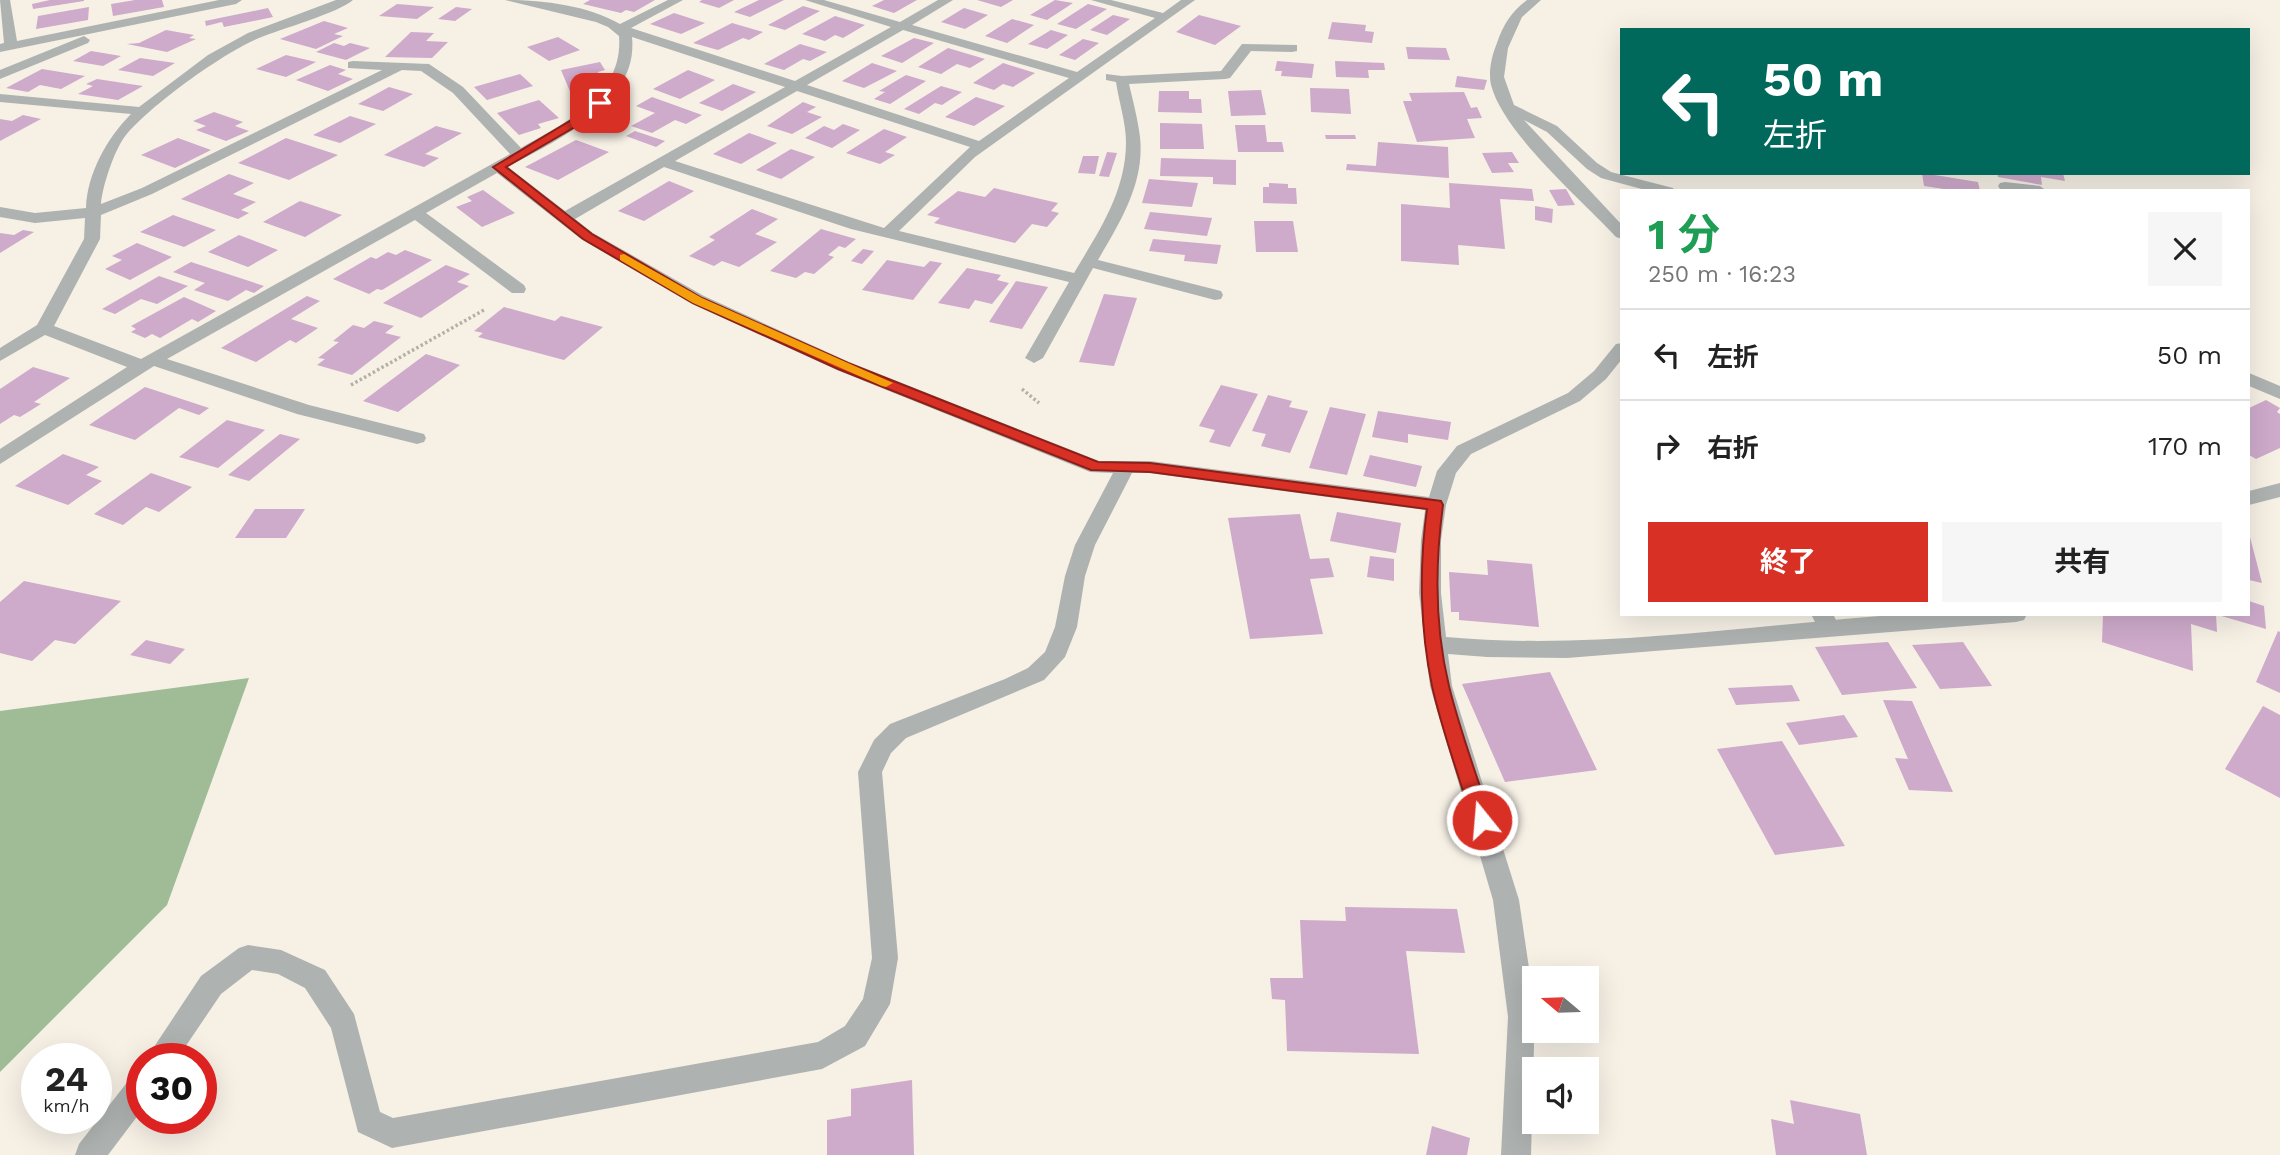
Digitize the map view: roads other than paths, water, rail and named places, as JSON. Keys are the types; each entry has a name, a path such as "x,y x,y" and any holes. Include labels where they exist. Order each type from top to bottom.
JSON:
{"street":[{"path":"4,0 5,47 236,0"},
{"path":"0,356 44,328 92,239 94,191 118,135 142,111 213,58 252,36 347,0"},
{"path":"511,0 594,19 981,146"},
{"path":"620,29 677,0"},
{"path":"811,0 1084,73 1122,80 1226,75 1247,47 1292,48"},
{"path":"563,219 947,0"},
{"path":"1097,0 1164,18"},
{"path":"887,234 981,146 1189,0"},
{"path":"1535,0 1519,13 1505,36 1498,84 1518,122 1620,232"},
{"path":"0,75 112,27"},
{"path":"0,458 53,421 147,363 576,122 600,103 621,65 627,37 620,29"},
{"path":"353,65 424,67 458,90 519,155"},
{"path":"0,212 35,218 94,212 146,191 400,66"},
{"path":"1034,358 1122,204 1132,168 1133,139 1122,80"},
{"path":"0,98 142,111"},
{"path":"1508,107 1552,129 1592,166 1606,175 1660,189"},
{"path":"663,162 771,199 887,234 1079,279"},
{"path":"498,167 563,219 698,300 843,366 1097,467 1150,467 1436,505"},
{"path":"2005,186 2026,189"},
{"path":"415,213 518,289"},
{"path":"1089,262 1215,295"},
{"path":"44,328 147,363 304,410 417,438"},
{"path":"1516,1155 1522,1017 1506,900 1441,686 1434,645 1430,593 1430,540 1436,505 1447,471 1464,450 1574,397 1600,375 1620,351"},
{"path":"2250,379 2280,393"},
{"path":"171,1043 211,985 248,957 281,962 315,979 344,1023 368,1122 392,1133 822,1055 855,1036 876,1003 885,958 870,772 882,747 898,731 1013,685 1036,674 1054,657 1066,627 1074,576 1085,545 1126,467"},
{"path":"2250,498 2278,493"},
{"path":"1434,645 1567,650 1825,621 1961,616"},
{"path":"90,1155 126,1107"}]}
